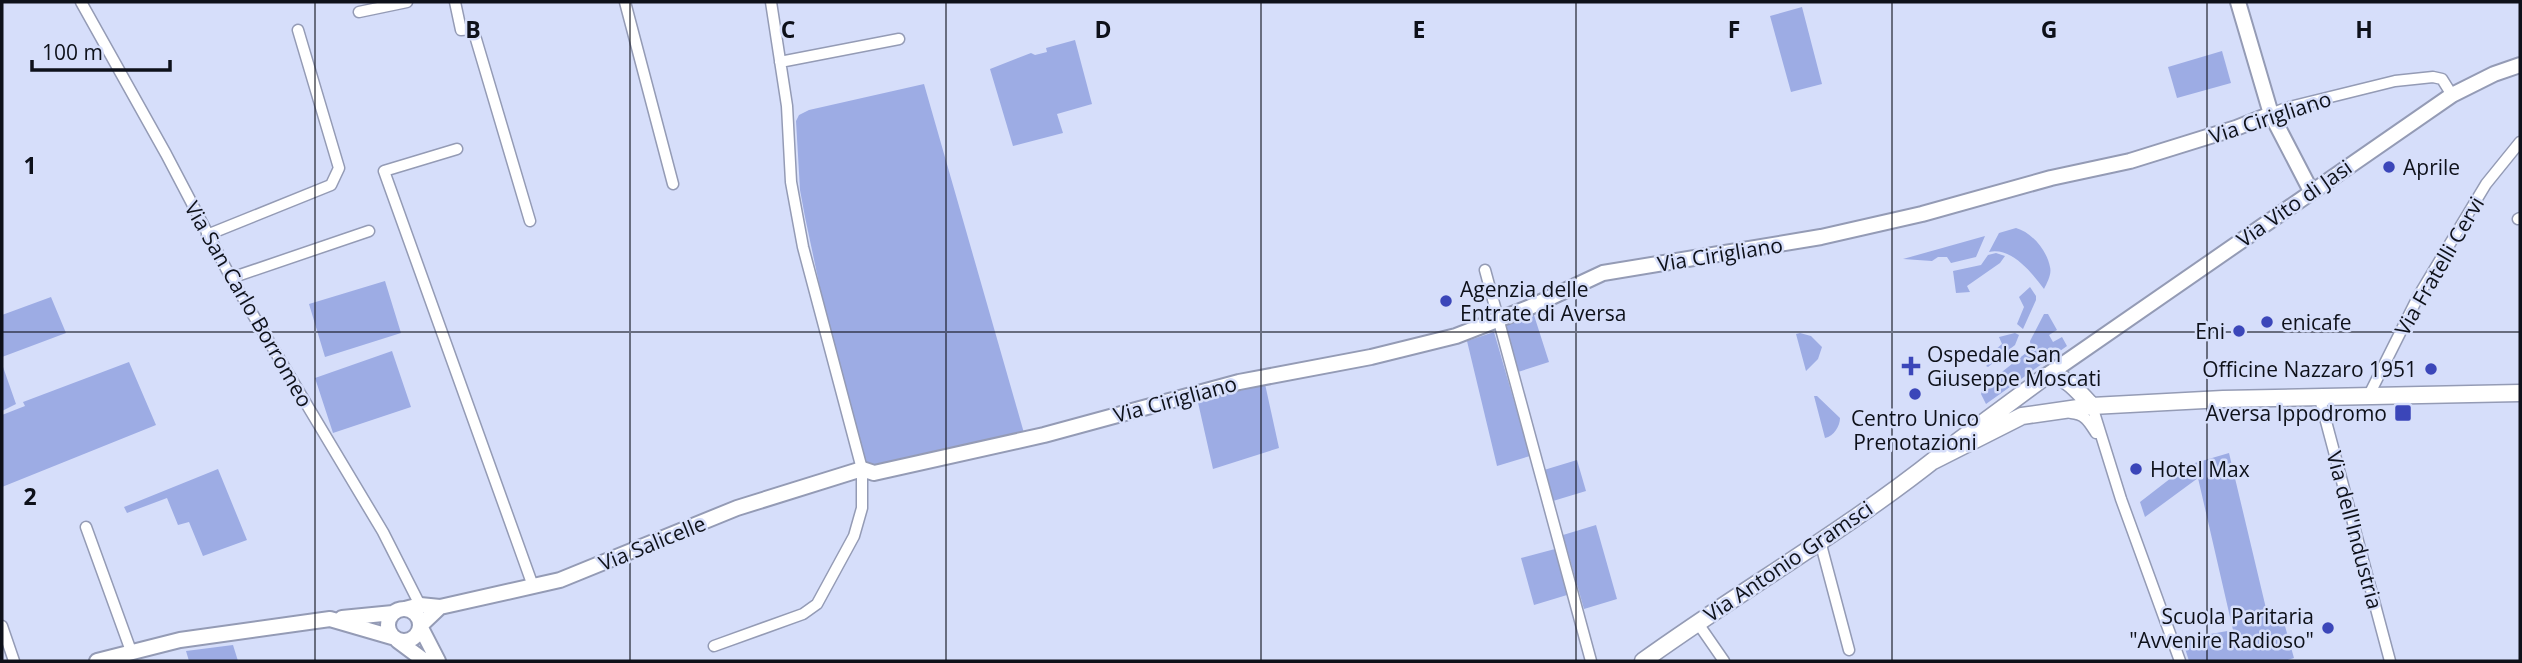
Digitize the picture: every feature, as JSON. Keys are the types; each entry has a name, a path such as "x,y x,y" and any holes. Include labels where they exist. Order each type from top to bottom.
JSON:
{"main road":[{"path":"2046,376 2054,375 2070,383 2092,406"},
{"name":"Via Antonio Gramsci","path":"1643,661 1820,541 2046,376"},
{"path":"2049,413 2067,394 2070,383"},
{"name":"Via Antonio Gramsci","path":"1933,461 2022,416 2092,406 2223,399 2520,393"},
{"path":"2013,399 2016,412 2022,416"}],"street":[{"name":"Via San Carlo Borromeo","path":"81,2 166,154 231,278 383,533 406,609"},
{"path":"359,12 407,2"},
{"path":"455,2 461,30 473,29 530,221"},
{"path":"625,2 673,184"},
{"path":"714,646 803,614 817,604 854,536 862,508 862,469 803,247 791,182 787,106 771,2"},
{"path":"2238,2 2271,114 2311,191"},
{"path":"207,235 331,185 339,169 298,30"},
{"path":"780,62 899,39"},
{"name":"Via Vito di Jasi","path":"2046,376 2452,95 2494,74 2520,65"},
{"name":"Via Cirigliano","path":"862,469 874,473 1044,435 1238,382 1371,357 1456,336 1497,321 1603,272 1810,239 1911,217 2051,178 2130,161 2236,128 2287,108 2395,81 2433,77 2442,79 2452,95"},
{"name":"Via Fratelli Cervi","path":"2368,397 2426,284 2486,184 2520,142"},
{"path":"457,149 384,171 533,586"},
{"path":"231,278 369,231"},
{"path":"1485,270 1591,661"},
{"path":"2070,383 2074,355"},
{"name":"Via dell'Industria","path":"2320,399 2390,661"},
{"path":"2092,406 2147,577 2180,661"},
{"path":"2049,413 2080,414 2101,439"},
{"name":"Via Salicelle","path":"440,607 560,580 737,508 862,469"},
{"path":"86,527 131,651"},
{"path":"1820,541 1849,650"},
{"path":"97,661 180,640 406,609 440,607"},
{"path":"330,619 407,642 413,640 420,631 420,626 440,607"},
{"path":"406,609 414,612 438,661"},
{"path":"406,609 388,622 394,638 425,661"},
{"path":"1697,622 1724,661"},
{"path":"2,626 14,661"}],"shaded area":[{"path":"1802,7 1822,84 1791,92 1770,16"},
{"path":"1075,40 1092,104 1057,114 1063,133 1013,146 990,69 1031,53 1035,55 1047,52 1046,48"},
{"path":"2222,51 2231,83 2177,98 2168,67"},
{"path":"924,84 1024,433 877,469 867,465 823,302 800,190 796,121 799,115 809,110"},
{"path":"2016,228 2033,238 2046,254 2050,273 2044,289 2013,257 1997,251 1989,252 1999,233"},
{"path":"1985,236 1976,257 1951,263 1947,257 1938,257 1932,261 1903,259"},
{"path":"1996,253 2005,256 2000,263 1967,286 1970,292 1956,293 1953,271 1981,265 1988,255"},
{"path":"385,281 401,333 325,357 309,304"},
{"path":"2030,287 2036,300 2023,329 2017,324 2024,307 2019,297"},
{"path":"51,297 66,333 2,357 2,315"},
{"path":"1533,312 1549,362 1518,372 1505,325"},
{"path":"2044,314 2048,314 2057,330 2049,335 2053,342 2062,337 2067,346 1986,404 1981,394 1984,386 2031,349 2030,341"},
{"path":"1494,332 1530,456 1497,466 1467,341"},
{"path":"2015,333 2019,335 2015,345 1986,366 1992,360 1989,355 2002,344 1999,337"},
{"path":"1796,334 1811,336 1822,347 1818,359 1806,371"},
{"path":"392,351 411,407 333,433 315,378"},
{"path":"129,362 156,425 2,487 2,415 25,406 23,402"},
{"path":"2,364 16,404 2,411"},
{"path":"1265,384 1279,448 1213,469 1197,398"},
{"path":"1814,396 1840,418 1836,430 1825,438"},
{"path":"2229,453 2269,621 2283,619 2294,658 2284,661 2189,661 2182,639 2233,630 2198,478 2145,517 2140,502 2195,463"},
{"path":"1577,460 1586,491 1553,501 1544,470"},
{"path":"218,469 247,540 203,556 189,522 178,525 167,498 127,513 124,507"},
{"path":"1596,525 1617,599 1584,609 1563,535"},
{"path":"1555,549 1567,595 1534,605 1521,558"},
{"path":"233,645 238,661 189,661 186,651"}],"place":[{"name":"Aprile","path":"2389,167"},
{"name":"Agenzia delle Entrate di Aversa","path":"1446,301"},
{"name":"enicafe","path":"2267,322"},
{"name":"Eni","path":"2239,331"},
{"name":"Ospedale San Giuseppe Moscati","path":"1911,366"},
{"name":"Officine Nazzaro 1951","path":"2431,369"},
{"name":"Centro Unico Prenotazioni","path":"1915,394"},
{"name":"Aversa Ippodromo","path":"2403,413"},
{"name":"Hotel Max","path":"2136,469"},
{"name":"Scuola Paritaria \"Avvenire Radioso\"","path":"2328,628"}]}
